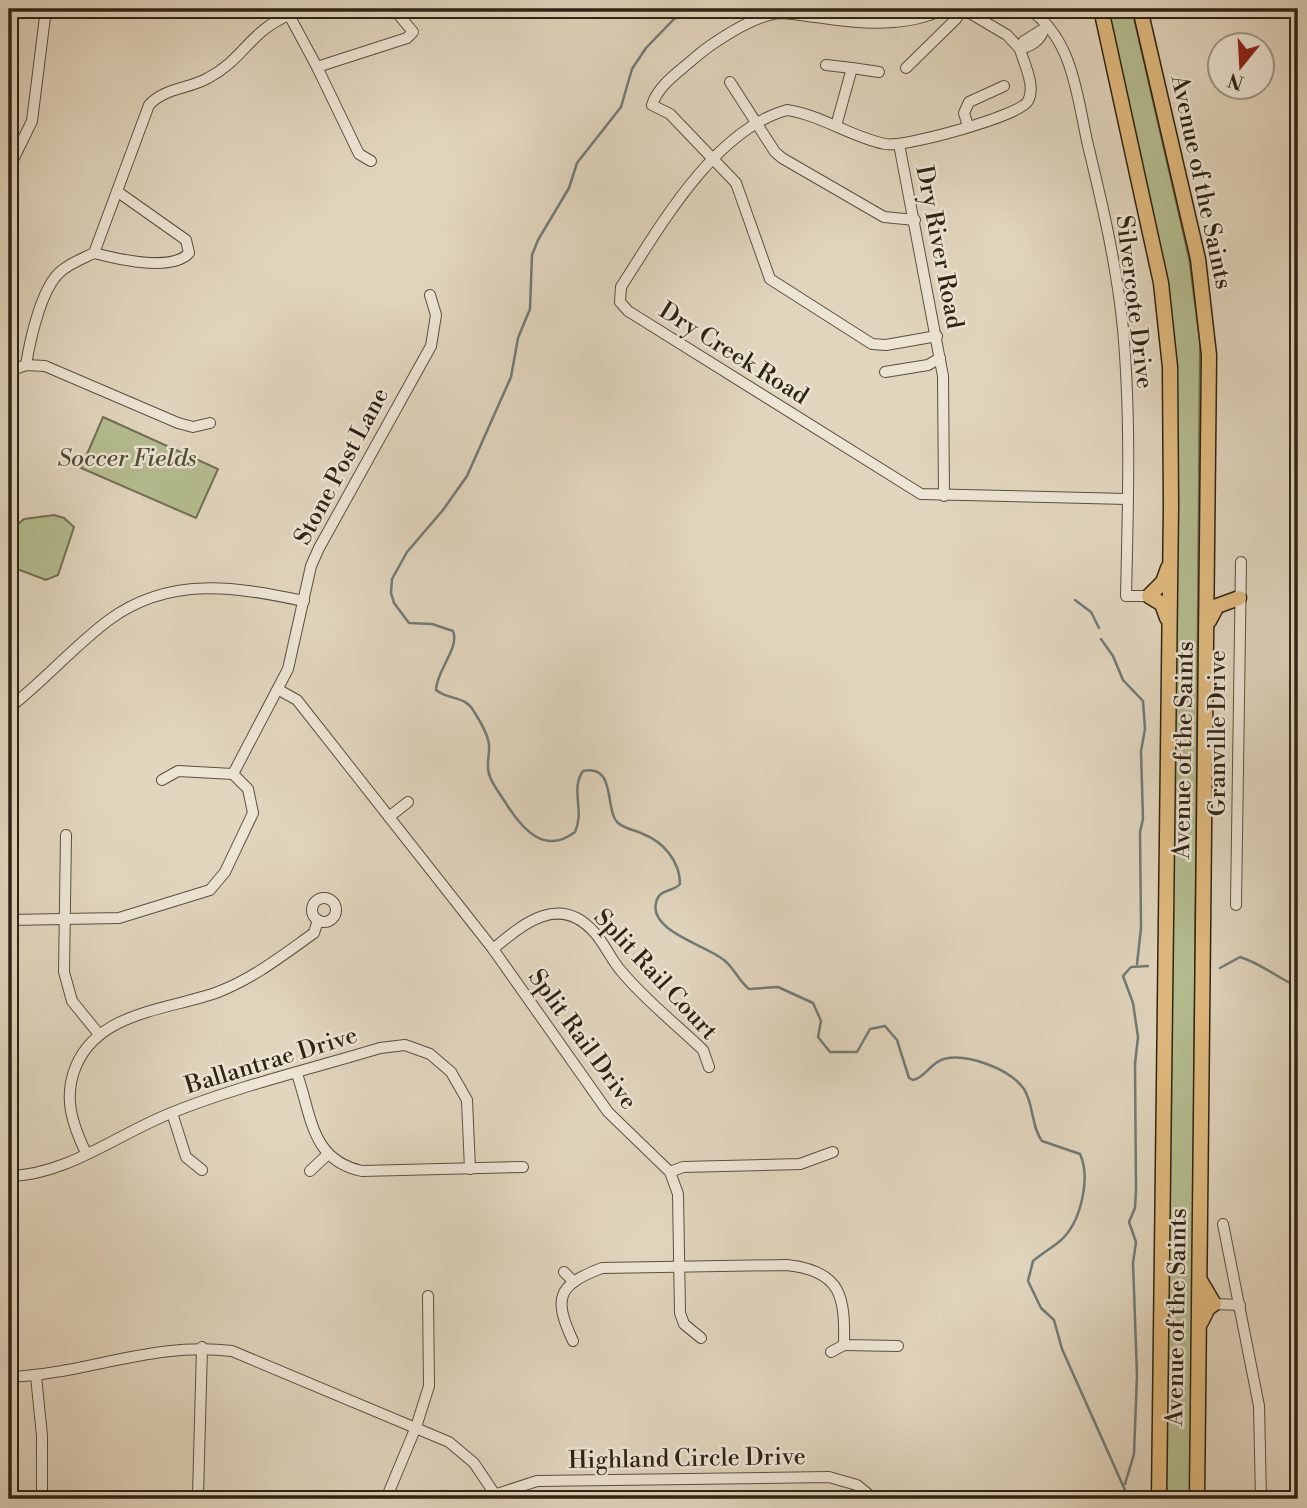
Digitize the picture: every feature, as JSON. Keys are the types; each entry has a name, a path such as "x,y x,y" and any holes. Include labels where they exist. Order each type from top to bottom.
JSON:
{"highway":[{"name":"Avenue of the Saints","path":"1101,9 1154,242 1166,325 1171,408 1159,1499"},
{"name":"Avenue of the Saints","path":"1140,9 1198,259 1206,316 1210,396 1197,1499"},
{"path":"1169,623 1162,604 1149,596 1163,582 1170,564"},
{"path":"1208,569 1220,590 1239,598"},
{"path":"1208,625 1217,606 1239,598"},
{"path":"1199,1277 1208,1298 1214,1304 1208,1308 1199,1327"}],"street":[{"path":"9,168 32,121 46,9"},
{"path":"317,67 407,38 413,32 394,9"},
{"path":"937,336 886,345 872,344 770,279 736,183 670,114 652,105 659,90 715,40 778,13 848,22 913,21 931,17 944,9"},
{"path":"906,68 956,19 962,9 1007,35 1020,49 1024,41 1046,28"},
{"name":"Silvercote Drive","path":"1028,9 1046,28 1070,65 1116,277 1126,377 1126,596 1149,596"},
{"path":"94,253 149,105 154,99 205,80 226,68 267,24 290,12 359,154 371,161"},
{"name":"Dry Creek Road","path":"1020,49 1031,84 1028,101 1023,107 968,126 899,144 883,144 787,110 759,125 712,158 678,197 621,288 620,302 628,311 921,494 1127,499"},
{"path":"826,65 879,72"},
{"path":"836,126 852,68"},
{"path":"730,82 775,152 782,158 884,218 915,220"},
{"path":"968,126 964,113 969,102 1004,86"},
{"name":"Dry River Road","path":"899,144 937,336 945,392 944,496"},
{"path":"26,366 29,344 52,281 68,265 94,253 125,261 170,262 183,260 189,253 186,240 118,192"},
{"name":"Stone Post Lane","path":"233,775 288,669 319,548 430,346 436,315 430,295"},
{"name":"Dry River Road","path":"885,372 928,365 940,358"},
{"path":"15,369 45,366 178,423 193,427 210,423"},
{"name":"Granville Drive","path":"1236,905 1241,562"},
{"path":"9,708 110,619 141,601 172,591 205,586 242,588 304,601"},
{"name":"Split Rail Drive","path":"279,690 297,700 493,949 608,1112 670,1172"},
{"path":"9,920 119,918 210,890 225,872 253,813 248,789 233,775 178,771 162,780"},
{"path":"389,817 408,802"},
{"path":"65,835 64,972 72,1001 98,1033"},
{"name":"Split Rail Court","path":"493,949 535,917 555,914 579,920 594,932 622,973 703,1050 709,1067"},
{"path":"86,1153 73,1126 69,1103 71,1078 82,1052 98,1033 119,1022 248,979 314,933 318,920"},
{"name":"Ballantrae Drive","path":"9,1176 28,1176 50,1170 172,1113 380,1048 405,1045 429,1054 451,1072 467,1100 470,1168"},
{"path":"297,1074 319,1142 327,1155 345,1167 362,1171 523,1167"},
{"path":"172,1113 186,1157 202,1170"},
{"path":"701,1338 684,1324 680,1313 678,1194 670,1172 684,1167 800,1164 812,1162 833,1152"},
{"path":"310,1171 327,1155"},
{"path":"1223,1224 1259,1406 1261,1499"},
{"path":"573,1341 560,1314 560,1301 574,1282 602,1268 787,1265 816,1272 839,1290 845,1307 844,1345"},
{"path":"564,1272 574,1282"},
{"path":"386,1499 416,1427 429,1386 428,1296"},
{"path":"1214,1304 1240,1305"},
{"path":"831,1352 844,1345 898,1346"},
{"path":"198,1495 202,1347"},
{"path":"9,1377 36,1376 170,1348 202,1347 232,1351 449,1442 474,1463 497,1497"},
{"path":"36,1376 43,1436 42,1499"},
{"name":"Highland Circle Drive","path":"497,1497 537,1481 829,1477 858,1485 874,1499"}],"green space":[{"path":"1106,9 1132,9 1189,258 1200,342 1191,1499 1164,1499 1177,427 1161,255"},
{"name":"Soccer Fields","path":"103,417 218,469 196,518 81,468"},
{"path":"54,515 64,518 74,527 58,575 46,580 9,566 9,532 24,519"}],"waterway":[{"path":"695,9 674,19 646,48 632,69 621,107 577,163 569,188 532,255 530,309 518,338 511,377 467,476 443,510 407,552 392,579 391,593 394,603 409,623 432,624 453,631 451,652 436,690 466,702 473,710 488,740 488,769 492,781 513,814 528,831 545,840 554,841 575,832 579,816 579,778 583,771 601,774 618,823 658,842 677,868 680,884 660,895 656,903 656,913 661,922 724,960 749,989 778,987 813,1003 821,1021 818,1037 830,1052 857,1052 870,1029 885,1026 897,1040 909,1078 913,1080 944,1059 964,1058 999,1069 1024,1089 1042,1141 1080,1154 1084,1187 1074,1223 1057,1244 1033,1261 1028,1281 1041,1308 1054,1320 1062,1349 1129,1499"},
{"path":"1075,600 1091,612 1099,628"},
{"path":"1101,639 1113,656 1123,680 1143,701 1145,729 1141,751 1141,928 1137,964"},
{"path":"1220,968 1240,957 1298,987"},
{"path":"1125,1484 1134,1454 1137,1375 1133,1263 1136,1242 1129,1222 1135,1208 1136,1190 1135,1064 1138,1037 1133,1003 1123,976 1131,967 1148,966"}]}
